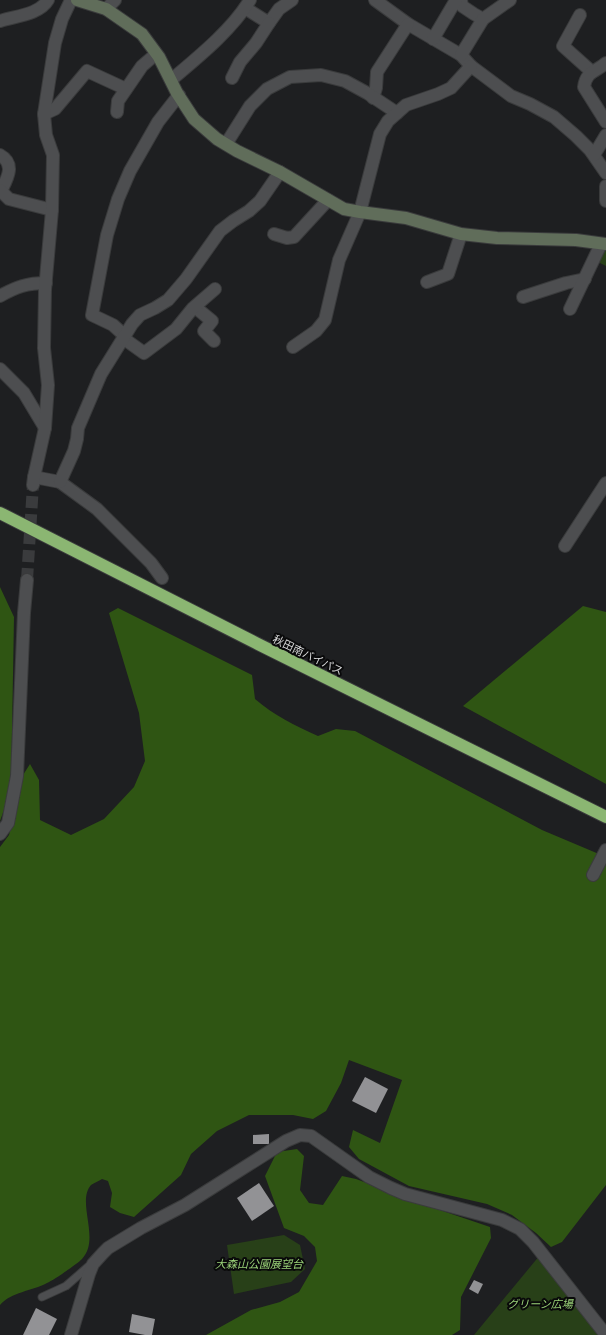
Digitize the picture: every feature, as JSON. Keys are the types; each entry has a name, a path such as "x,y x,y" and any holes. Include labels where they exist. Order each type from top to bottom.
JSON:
{"highway":[{"name":"秋田南バイパス","path":"0,513 262,646 606,817"}],"street":[{"path":"0,21 37,10 46,4 48,0"},
{"path":"71,0 62,20 55,43 44,114 46,135 53,154 52,210 46,283 44,348 48,385 45,428 34,481 60,482 97,509 151,563 162,578"},
{"path":"77,0 106,9 142,34 156,54 194,119 217,138 237,151 280,172 344,208 360,212 406,218 461,234 498,238 576,240 604,244 570,309"},
{"path":"106,9 115,0"},
{"path":"232,78 240,62 256,43 279,9 292,0"},
{"path":"375,0 408,24 461,55 471,66 511,96 554,117 576,136 594,156 606,173"},
{"path":"433,39 456,0"},
{"path":"461,0 462,6 483,19"},
{"path":"461,55 483,19 510,0"},
{"path":"171,80 217,39 247,4 269,23"},
{"path":"580,15 563,46 592,72"},
{"path":"373,98 376,88 376,72 408,24"},
{"path":"117,112 118,101 126,89 142,66 156,54"},
{"path":"606,63 586,78 584,87 606,122"},
{"path":"293,347 316,331 325,320 339,260 360,212 380,134 388,121 406,105 451,88 471,66"},
{"path":"44,114 55,109 87,71 126,89"},
{"path":"226,144 250,106 267,89 290,77 321,75 344,81 397,113"},
{"path":"179,95 158,122 130,171 118,198 107,235 92,315 113,325 124,337 144,353 176,330 195,307 215,289"},
{"path":"594,156 606,135"},
{"path":"0,155 6,158 9,166 9,175 1,191 9,199 52,210"},
{"path":"60,482 74,451 78,428 101,374 132,324 140,315 168,300 186,279 220,231 249,211 260,201 280,172"},
{"path":"606,186 606,201"},
{"path":"274,234 287,238 294,237 328,200"},
{"path":"427,282 448,274 461,234"},
{"path":"523,297 566,283 585,279"},
{"path":"0,296 14,288 36,283 46,283"},
{"path":"195,307 212,321 204,332 214,342"},
{"path":"0,369 24,393 45,428"},
{"path":"565,546 606,484"},
{"path":"0,834 8,823 17,776 27,580"},
{"path":"593,875 606,850"},
{"path":"71,1335 89,1274 98,1258 108,1248 141,1228 185,1205 286,1140 300,1135 308,1135 369,1176 391,1188 405,1194 502,1220 520,1229 533,1242 605,1335"}],"lane":[{"path":"42,1297 66,1286 98,1258"}],"green space":[{"path":"602,248 606,248 606,266 596,261"},
{"path":"0,587 14,617 11,790 0,821"},
{"path":"583,606 606,612 606,784 463,706"},
{"path":"118,608 252,675 255,699 277,715 293,724 318,736 336,729 355,731 542,830 606,857 606,1185 562,1242 551,1247 536,1233 512,1215 487,1204 409,1186 359,1159 349,1147 353,1130 380,1143 402,1080 349,1060 341,1083 326,1111 313,1119 293,1115 249,1115 217,1131 191,1154 181,1175 134,1217 120,1213 110,1207 112,1193 108,1181 102,1179 91,1185 87,1192 86,1201 89,1241 87,1251 82,1259 50,1281 41,1286 16,1294 0,1305 0,847 9,835 23,775 30,764 39,780 40,820 71,835 104,819 134,787 145,761 139,713 109,613"},
{"path":"297,1149 304,1156 300,1190 309,1203 323,1205 342,1176 356,1179 490,1227 491,1238 461,1297 460,1330 452,1335 206,1335 251,1310 280,1302 299,1292 317,1261 315,1247 304,1236 284,1228 265,1176 277,1152"},
{"name":"大森山公園展望台","path":"284,1235 300,1245 305,1269 291,1282 234,1294 227,1245"},
{"name":"グリーン広場","path":"540,1255 606,1335 474,1335"}],"building":[{"path":"365,1077 388,1089 376,1113 352,1101"},
{"path":"269,1134 269,1144 253,1144 253,1135"},
{"path":"259,1183 274,1206 252,1221 237,1198"},
{"path":"474,1280 483,1284 478,1294 469,1289"},
{"path":"36,1308 57,1319 49,1335 23,1335"},
{"path":"132,1314 155,1319 152,1335 129,1332"}],"tunnel":[{"path":"27,580 33,485"}]}
